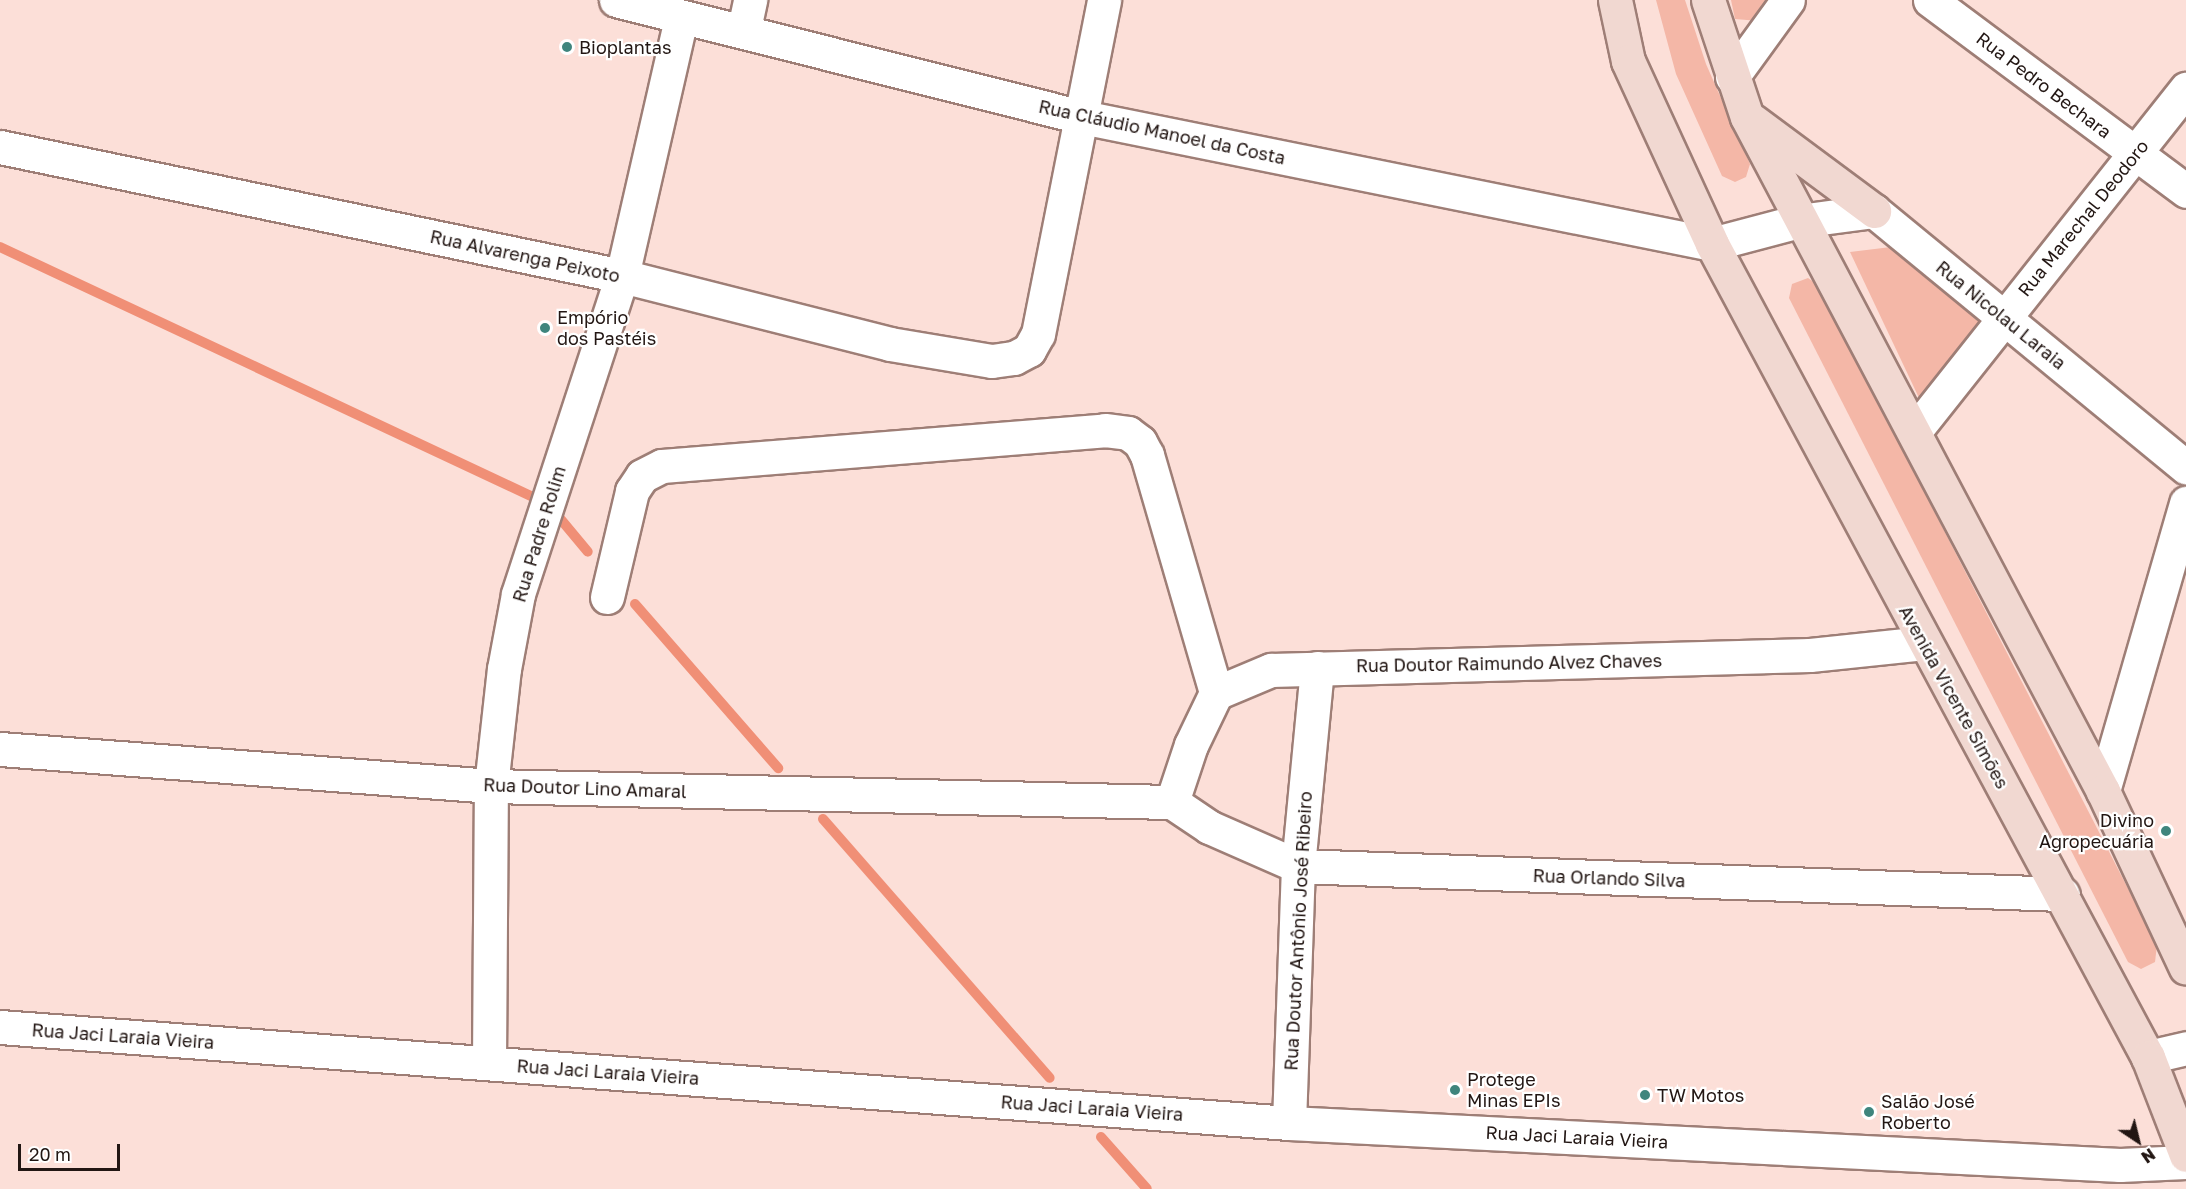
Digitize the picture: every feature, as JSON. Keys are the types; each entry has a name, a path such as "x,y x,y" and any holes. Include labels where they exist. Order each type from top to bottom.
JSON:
{"main road":[{"name":"Avenida Vicente Simões","path":"1615,0 1628,61 1712,244 2148,1057 2186,1155"},
{"path":"1708,0 1747,117 1799,221 1914,432 2103,791 2186,968"},
{"path":"1747,117 1874,211"}],"street":[{"name":"Rua Cláudio Manoel da Costa","path":"620,0 681,18 747,14 1082,117 1712,244"},
{"path":"1082,117 1104,0"},
{"path":"1732,77 1788,0"},
{"name":"Rua Pedro Bechara","path":"1930,0 2186,191"},
{"name":"Rua Padre Rolim","path":"489,1063 491,786 504,669 518,594 622,276 681,18"},
{"name":"Rua Marechal Deodoro","path":"1914,432 2186,89"},
{"name":"Rua Alvarenga Peixoto","path":"0,147 622,276 890,344 992,361 1014,358 1029,350 1038,334 1082,117"},
{"path":"1712,244 1799,221 1874,211"},
{"name":"Rua Nicolau Laraia","path":"1874,211 2186,467"},
{"path":"607,597 632,491 642,476 662,466 1105,430 1128,433 1140,442 1147,455 1216,693 1191,745 1172,802"},
{"path":"2103,791 2186,502"},
{"name":"Rua Doutor Raimundo Alvez Chaves","path":"1216,693 1271,670 1810,655 1924,643"},
{"name":"Rua Doutor Antônio José Ribeiro","path":"1289,1123 1298,866 1317,668"},
{"name":"Rua Doutor Lino Amaral","path":"0,749 491,786 1172,802"},
{"name":"Rua Orlando Silva","path":"1172,802 1209,827 1298,866 2062,894"},
{"name":"Rua Jaci Laraia Vieira","path":"0,1027 1289,1123 2120,1165 2186,1162"},
{"path":"2148,1057 2186,1048"}],"shaded area":[{"path":"1656,0 1685,0 1706,64 1750,164 1746,177 1735,182 1722,176 1676,74"},
{"path":"1731,0 1773,0 1759,21 1735,19"},
{"path":"1891,247 1986,321 1920,400 1850,252"},
{"path":"1808,278 1818,285 2157,945 2155,962 2141,969 2128,962 1789,298 1792,284"}],"waterway":[{"path":"0,247 548,504 588,552"},
{"path":"635,604 778,768"},
{"path":"823,819 1050,1078"},
{"path":"1101,1137 1147,1189"}],"place":[{"name":"Bioplantas","path":"567,47"},
{"name":"Empório dos Pastéis","path":"545,328"},
{"name":"Divino Agropecuária","path":"2166,831"},
{"name":"Protege Minas EPIs","path":"1455,1090"},
{"name":"TW Motos","path":"1645,1095"},
{"name":"Salão José Roberto","path":"1869,1112"}]}
